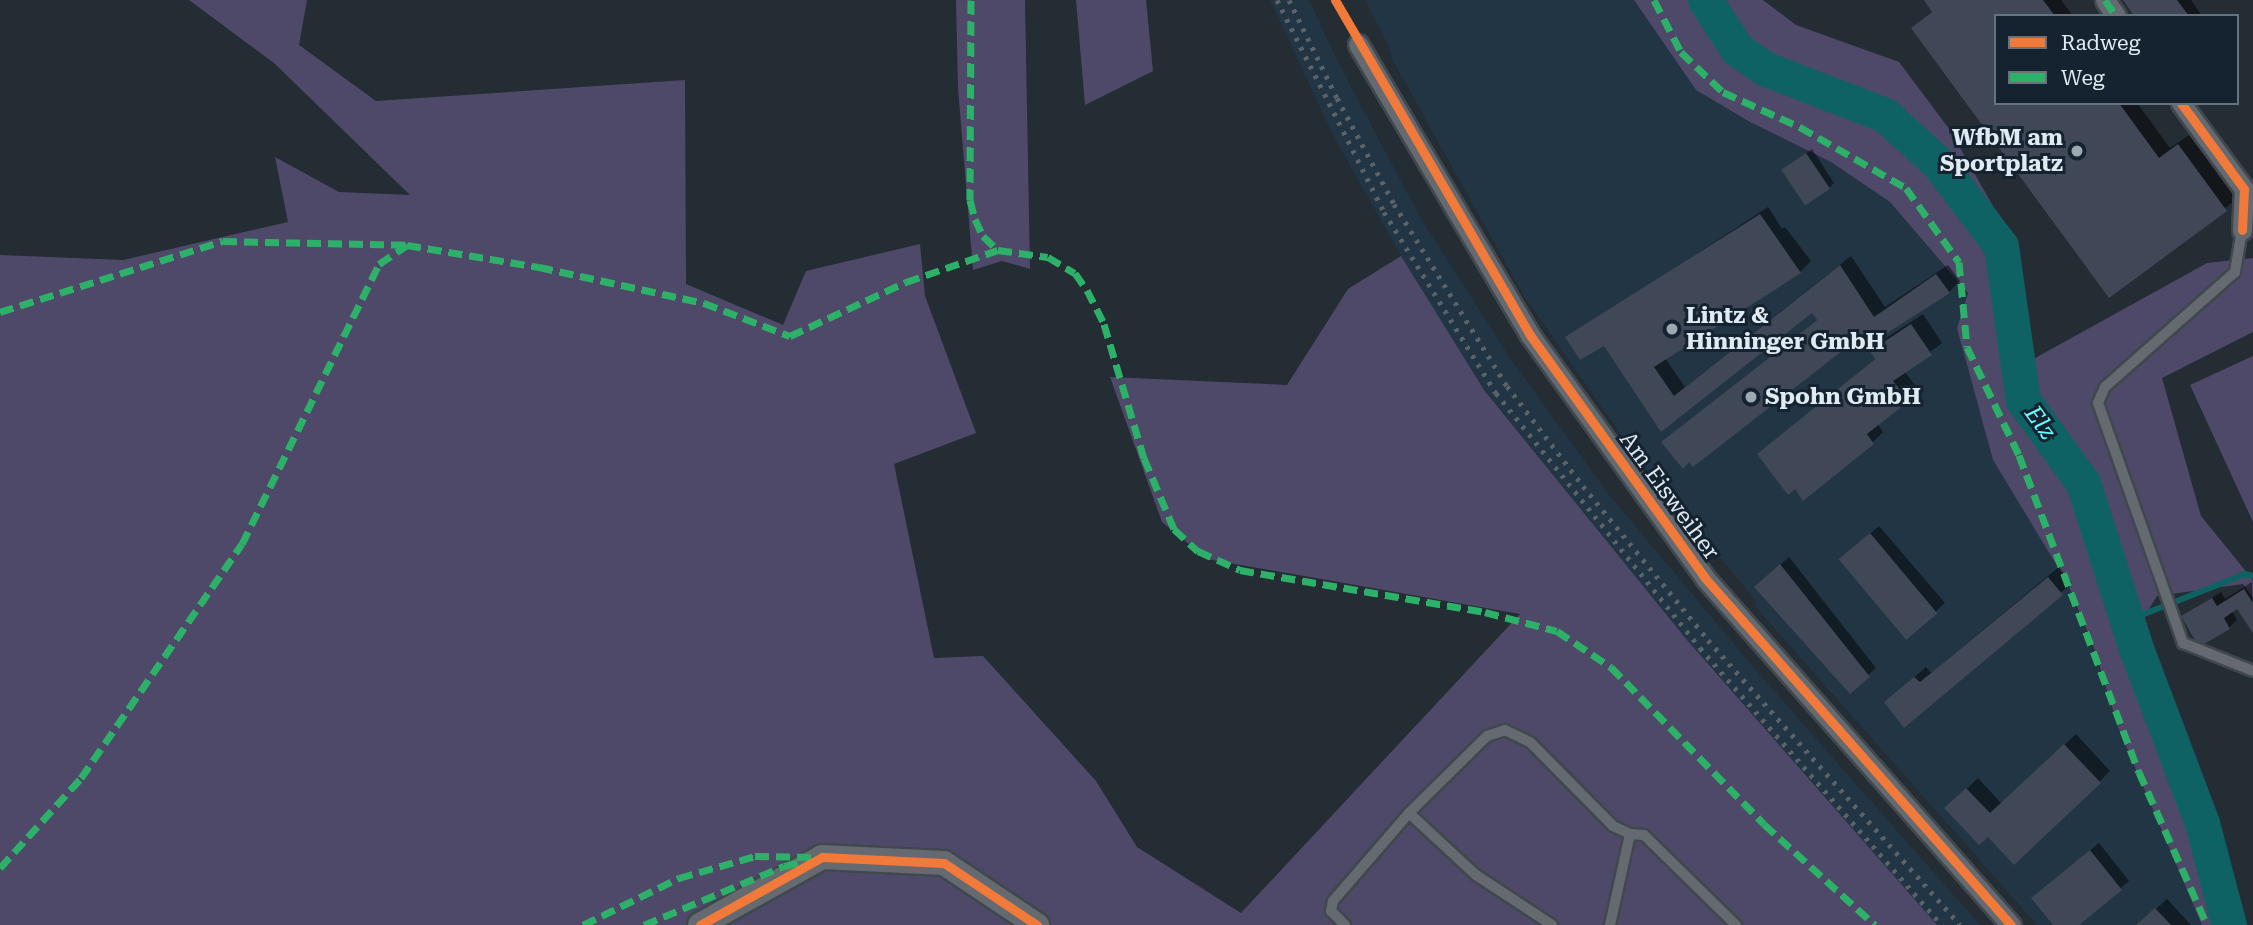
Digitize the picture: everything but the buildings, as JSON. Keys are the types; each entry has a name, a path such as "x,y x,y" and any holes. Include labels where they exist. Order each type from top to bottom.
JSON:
{"street":[{"name":"Am Eisweiher","path":"1358,44 1530,335 1704,579 2011,925"},
{"path":"2182,105 2244,188 2242,230"},
{"path":"700,925 822,857 944,863 1037,925"}],"lane":[{"path":"2242,230 2235,272 2105,387 2098,403 2183,643 2253,671"},
{"path":"1345,925 1331,911 1332,901 1409,813 1487,736 1505,730 1530,742 1613,826 1630,834 1644,835 1736,925"},
{"path":"1409,813 1476,875 1552,925"},
{"path":"1610,925 1630,834"}],"shaded area":[{"path":"189,0 307,0 299,45 376,101 685,80 686,284 783,325 806,271 920,244 925,296 976,433 894,464 934,658 983,656 1096,781 1137,847 1241,913 1520,614 1207,559 1162,522 1110,377 1287,385 1348,289 1401,256 1484,390 1687,640 1937,925 0,925 0,255 123,260 288,222 275,157 339,192 410,195 274,63"},
{"path":"956,0 1025,0 1030,269 1002,261 973,270 958,88"},
{"path":"1076,0 1146,0 1153,71 1085,105"},
{"path":"1270,0 1309,0 1339,64 1421,219 1512,361 1610,496 1761,676 1980,925 1937,925 1687,640 1484,390 1419,288 1333,135"},
{"path":"1365,0 1634,0 1696,90 1750,122 1831,162 1890,202 1968,293 1957,328 1993,460 2068,584 2139,773 2202,925 2037,925 1754,605 1757,602 1640,462 1524,296 1392,59 1389,47"},
{"path":"1634,0 1763,0 1796,25 1899,62 1950,130 2020,254 2028,362 2207,263 2253,258 2253,332 2162,378 2201,516 2253,580 2253,598 2243,584 2157,596 2141,622 2236,925 2202,925 2118,727 2095,651 2068,584 1993,460 1957,328 1968,293 1890,202 1831,162 1750,122 1696,90"},
{"path":"2253,356 2253,522 2190,385"}],"waterway":[{"name":"Elz","path":"1705,0 1737,49 1766,69 1885,115 1938,163 2001,246 2023,400 2083,483 2137,651 2202,823 2229,925"},
{"path":"2129,620 2245,574 2253,576"}],"railway":[{"path":"1277,0 1384,212 1496,393 1700,648 1942,925"},
{"path":"1289,0 1337,98 1394,204 1507,386 1583,486 1708,640 1960,925"}],"marked path":[{"path":"971,0 970,200 975,219 983,236 998,250 1048,257 1075,273 1087,290 1104,324 1144,458 1174,529 1198,551 1240,570 1485,612 1557,631 1611,667 1764,824 1875,925"},
{"path":"1654,0 1681,52 1723,92 1800,127 1906,188 1959,262 1967,347 2019,455 2139,772 2207,925"},
{"path":"2105,0 2115,14"},
{"path":"0,312 223,241 407,245 539,267 704,303 790,336 906,282 998,250"},
{"path":"0,868 81,778 242,544 379,264 407,245"},
{"path":"583,925 679,878 755,856 818,857"},
{"path":"644,925 784,866 801,862"}],"cycle path":[{"path":"1335,0 1530,335 1705,578 2011,925"},
{"path":"2182,105 2244,189 2242,230"},
{"path":"700,925 822,857 944,863 1037,925"}],"place":[{"name":"WfbM am Sportplatz","path":"2077,151"},
{"name":"Lintz & Hinninger GmbH","path":"1672,329"},
{"name":"Spohn GmbH","path":"1751,397"}]}
